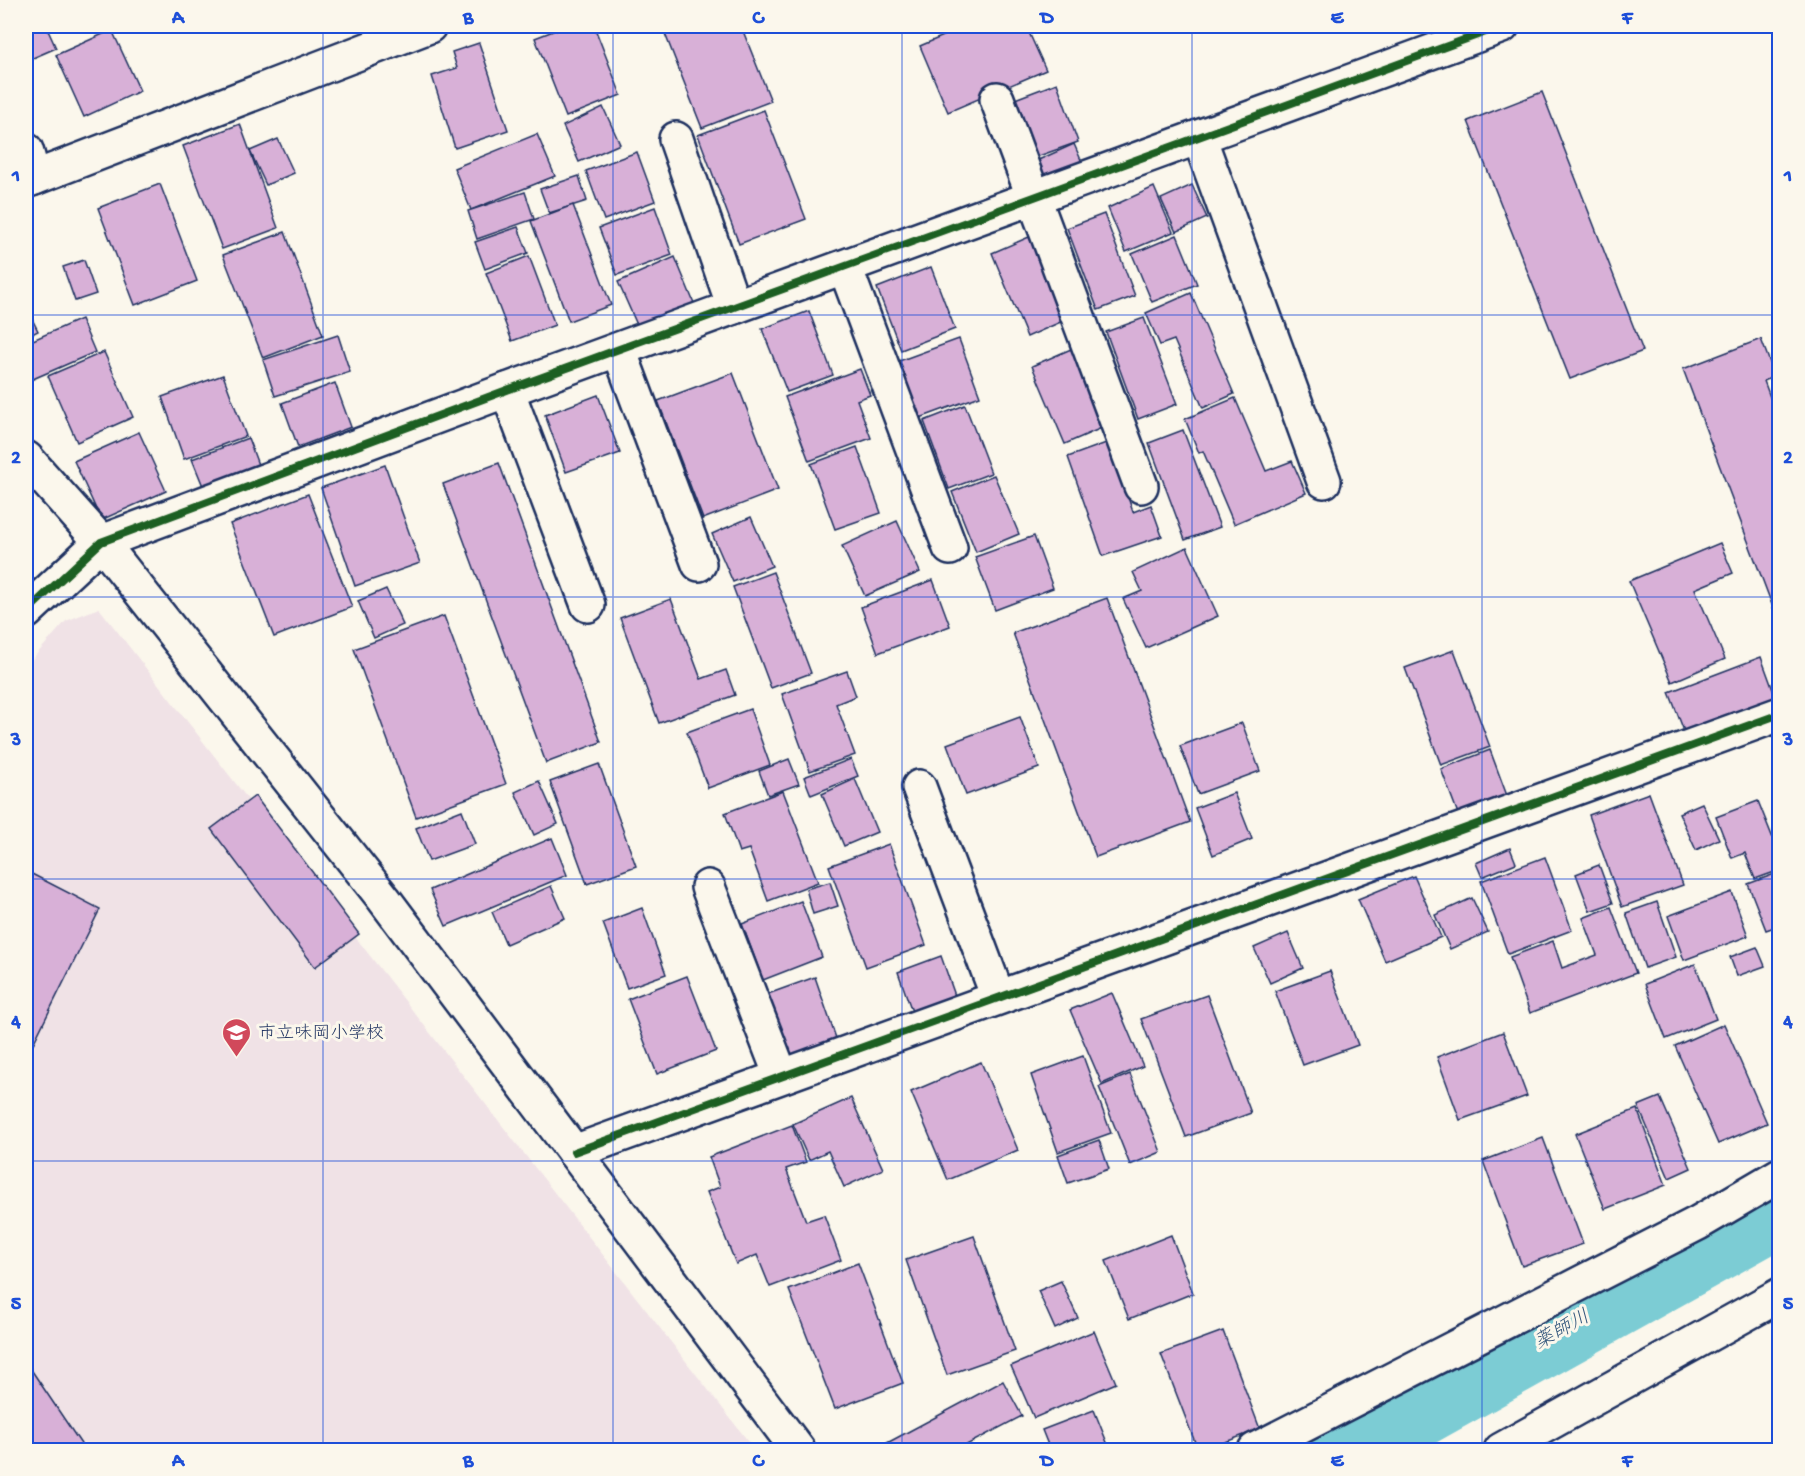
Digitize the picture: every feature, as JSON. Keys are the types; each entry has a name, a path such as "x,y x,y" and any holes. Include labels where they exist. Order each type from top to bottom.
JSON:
{"street":[{"path":"28,170 429,26"},
{"path":"26,612 101,542 507,390 1502,26"},
{"path":"997,99 1141,486"},
{"path":"1199,137 1324,481"},
{"path":"676,139 734,307"},
{"path":"845,267 950,548"},
{"path":"619,350 699,564"},
{"path":"507,390 588,604"},
{"path":"26,458 101,542 384,900 798,1450"},
{"path":"574,1152 1779,714"},
{"path":"919,787 998,998"},
{"path":"708,887 781,1076"},
{"path":"1255,1450 1698,1223 1779,1175"},
{"path":"1501,1450 1779,1294"}],"shaded area":[{"name":"市立味岡小学校","path":"99,608 755,1450 26,1450 26,666 66,621"}],"building":[{"path":"26,26 46,26 56,48 26,61"},
{"path":"566,26 594,26 621,95 566,117 535,38"},
{"path":"662,26 741,26 771,101 702,128"},
{"path":"911,26 930,26 913,32"},
{"path":"967,26 1026,26 1046,70 948,112 920,46"},
{"path":"1429,26 1469,26 1435,39"},
{"path":"112,30 140,91 84,117 56,55"},
{"path":"479,43 508,130 455,148 432,76 457,68 452,52"},
{"path":"1057,83 1078,142 1036,157 1015,99"},
{"path":"1542,92 1643,351 1570,379 1468,121"},
{"path":"603,107 620,144 579,162 563,126"},
{"path":"764,110 806,219 739,244 698,135"},
{"path":"240,124 278,228 222,249 183,146"},
{"path":"537,134 555,176 471,210 454,168"},
{"path":"278,139 294,173 266,185 250,151"},
{"path":"1074,144 1085,169 1045,187 1034,162"},
{"path":"637,152 655,201 604,220 586,171"},
{"path":"579,176 587,201 549,213 540,189"},
{"path":"160,184 197,281 135,305 98,208"},
{"path":"1192,185 1207,218 1176,232 1161,199"},
{"path":"1154,187 1173,232 1126,252 1108,208"},
{"path":"525,192 534,219 477,239 468,211"},
{"path":"573,205 611,305 569,321 531,221"},
{"path":"655,207 672,255 617,275 599,228"},
{"path":"1104,214 1135,296 1098,310 1067,228"},
{"path":"518,227 528,253 485,269 475,242"},
{"path":"285,232 323,335 263,358 223,255"},
{"path":"1177,235 1197,284 1152,302 1132,254"},
{"path":"1029,237 1065,320 1027,337 992,253"},
{"path":"529,256 555,325 512,341 486,273"},
{"path":"675,257 694,303 638,327 618,282"},
{"path":"84,260 96,294 75,301 63,267"},
{"path":"931,267 955,329 901,350 877,288"},
{"path":"1191,293 1234,394 1203,408 1174,340 1160,345 1146,313"},
{"path":"26,307 38,331 26,337"},
{"path":"809,311 833,375 787,392 762,329"},
{"path":"1144,318 1177,404 1138,419 1106,332"},
{"path":"81,319 95,352 26,382 26,343"},
{"path":"338,335 350,372 275,396 263,360"},
{"path":"959,339 980,396 920,418 899,361"},
{"path":"1761,339 1775,376 1764,381 1780,424 1780,626 1683,369"},
{"path":"1071,349 1104,427 1065,444 1032,366"},
{"path":"104,352 133,417 77,442 48,376"},
{"path":"860,369 870,395 857,400 871,438 809,461 785,397"},
{"path":"733,373 778,490 703,519 658,401"},
{"path":"223,375 246,436 184,459 162,397"},
{"path":"335,383 351,427 298,447 282,403"},
{"path":"598,395 620,453 566,472 545,415"},
{"path":"1235,398 1266,471 1292,461 1306,493 1234,524 1203,451 1199,453 1185,419"},
{"path":"965,405 991,473 949,489 924,421"},
{"path":"1183,430 1220,527 1185,540 1149,443"},
{"path":"139,432 166,491 101,520 74,461"},
{"path":"248,438 260,470 205,491 192,459"},
{"path":"1109,442 1133,512 1151,505 1162,536 1103,556 1068,457"},
{"path":"857,447 881,513 835,529 811,464"},
{"path":"499,463 601,742 546,763 443,484"},
{"path":"385,465 420,563 355,586 321,488"},
{"path":"994,475 1019,534 976,552 952,492"},
{"path":"308,494 352,607 274,637 230,524"},
{"path":"751,517 772,566 733,582 712,534"},
{"path":"897,521 920,572 865,596 842,546"},
{"path":"1034,536 1053,588 995,610 975,557"},
{"path":"1720,543 1733,573 1695,589 1725,659 1672,682 1629,581"},
{"path":"1187,547 1218,616 1146,648 1123,599 1142,591 1133,572"},
{"path":"773,572 811,673 771,688 733,587"},
{"path":"933,580 950,626 878,653 861,607"},
{"path":"386,589 403,625 374,638 358,601"},
{"path":"1107,598 1190,822 1096,857 1013,633"},
{"path":"671,599 701,679 726,670 735,695 659,723 620,618"},
{"path":"444,616 506,784 416,817 354,649"},
{"path":"1454,650 1490,747 1441,765 1405,668"},
{"path":"1761,657 1780,709 1689,744 1669,692"},
{"path":"847,671 856,696 836,704 855,755 810,771 782,694"},
{"path":"750,709 770,765 708,788 687,732"},
{"path":"1020,717 1039,768 966,795 947,744"},
{"path":"1242,723 1260,771 1198,794 1180,746"},
{"path":"1490,750 1509,801 1460,819 1441,769"},
{"path":"789,759 799,784 768,795 759,771"},
{"path":"851,759 858,776 811,795 804,777"},
{"path":"599,764 636,866 587,884 550,782"},
{"path":"855,779 877,832 844,846 822,794"},
{"path":"539,781 558,824 534,835 515,792"},
{"path":"783,791 818,882 768,901 749,849 739,852 725,813"},
{"path":"1234,793 1252,839 1213,855 1195,808"},
{"path":"1649,793 1683,885 1622,907 1589,815"},
{"path":"255,796 359,934 315,967 211,829"},
{"path":"1758,801 1780,856 1780,870 1755,879 1745,853 1732,858 1716,817"},
{"path":"1702,803 1719,839 1696,850 1679,813"},
{"path":"462,810 475,844 429,861 416,828"},
{"path":"552,838 567,875 446,926 430,890"},
{"path":"889,844 926,945 866,967 829,866"},
{"path":"1510,848 1516,863 1482,877 1476,863"},
{"path":"1545,857 1572,930 1508,954 1481,881"},
{"path":"1599,865 1613,903 1590,911 1576,874"},
{"path":"26,871 100,909 26,1058"},
{"path":"1780,872 1780,925 1766,930 1748,884"},
{"path":"1414,876 1441,937 1385,961 1358,899"},
{"path":"830,882 838,906 813,914 806,889"},
{"path":"551,886 565,918 506,944 492,912"},
{"path":"1732,892 1748,936 1684,960 1668,916"},
{"path":"1472,898 1488,932 1450,949 1435,915"},
{"path":"801,901 822,957 763,980 742,924"},
{"path":"1657,902 1676,957 1645,968 1626,913"},
{"path":"1611,907 1636,973 1530,1013 1510,957 1553,941 1562,968 1597,955 1583,918"},
{"path":"642,908 666,974 627,988 603,923"},
{"path":"1288,933 1303,968 1270,983 1254,948"},
{"path":"1757,947 1765,966 1737,976 1730,957"},
{"path":"941,956 958,1004 915,1020 898,972"},
{"path":"1695,964 1716,1019 1666,1039 1645,984"},
{"path":"1330,971 1358,1045 1303,1065 1275,991"},
{"path":"687,976 716,1051 657,1074 628,999"},
{"path":"815,977 837,1041 791,1058 768,994"},
{"path":"1112,993 1143,1066 1102,1084 1070,1010"},
{"path":"1207,995 1251,1113 1186,1137 1141,1019"},
{"path":"1724,1024 1767,1123 1718,1144 1675,1046"},
{"path":"1503,1032 1527,1096 1460,1120 1437,1057"},
{"path":"1083,1056 1111,1133 1058,1152 1031,1075"},
{"path":"981,1062 1018,1150 948,1180 911,1092"},
{"path":"1130,1074 1161,1152 1130,1165 1099,1087"},
{"path":"1660,1097 1691,1168 1669,1178 1638,1106"},
{"path":"851,1098 883,1169 844,1187 828,1151 809,1160 793,1124"},
{"path":"1637,1109 1666,1185 1605,1209 1575,1134"},
{"path":"792,1125 806,1162 786,1169 806,1221 824,1215 841,1260 770,1287 757,1255 736,1264 707,1192 720,1187 709,1157"},
{"path":"1543,1138 1583,1244 1522,1266 1483,1161"},
{"path":"1099,1140 1109,1169 1068,1183 1058,1155"},
{"path":"1171,1235 1193,1293 1129,1319 1106,1261"},
{"path":"974,1236 1015,1351 947,1375 906,1260"},
{"path":"858,1263 903,1383 835,1409 789,1290"},
{"path":"1061,1281 1078,1318 1055,1329 1038,1291"},
{"path":"1094,1331 1116,1383 1034,1418 1011,1366"},
{"path":"1223,1331 1260,1429 1204,1450 1198,1450 1161,1354"},
{"path":"26,1362 85,1450 26,1450"},
{"path":"1003,1381 1022,1416 957,1450 874,1450"},
{"path":"1094,1410 1110,1450 1050,1450 1042,1430"}],"waterway":[{"name":"薬師川","path":"1343,1450 1780,1206"}],"cycle path":[{"path":"26,612 101,542 507,390 1502,26"},
{"path":"574,1152 1780,714"}],"place":[{"name":"市立味岡小学校","path":"237,1058"}]}
